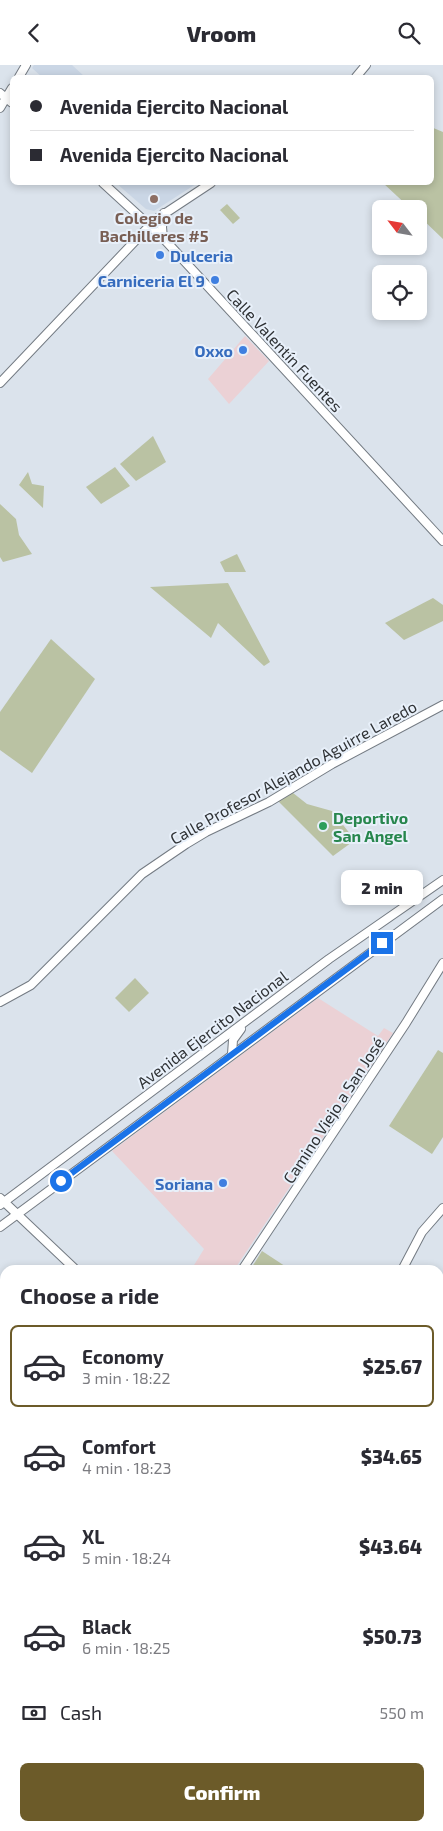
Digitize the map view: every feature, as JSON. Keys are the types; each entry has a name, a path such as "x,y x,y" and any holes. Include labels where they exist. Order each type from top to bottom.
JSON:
{"main road":[{"path":"358,75 366,65"},
{"path":"0,108 6,98"},
{"name":"Calle Valentín Fuentes","path":"105,185 162,236 443,541"},
{"path":"0,383 150,225 164,213 208,185"},
{"path":"139,215 164,213"},
{"path":"142,234 154,232 162,236 164,213"},
{"name":"Calle Profesor Alejando Aguirre Laredo","path":"0,1002 31,985 142,874 186,844 206,832 269,802 332,764 443,705"},
{"name":"Avenida Ejercito Nacional","path":"1,1201 381,921 443,879"},
{"name":"Avenida Ejercito Nacional","path":"0,1227 443,899"},
{"name":"Camino Viejo a San José","path":"245,1265 415,1010 443,963"},
{"path":"232,1055 233,1040 244,1026 244,1022"},
{"path":"1,1201 71,1265"},
{"path":"405,1265 422,1231 443,1208"}],"shaded area":[{"path":"34,65 72,65 83,75 40,75 32,68"},
{"name":"Colegio de Bachilleres #5","path":"118,185 194,185 154,211 146,209"},
{"path":"245,336 269,361 229,404 208,379"},
{"path":"318,998 378,1036 384,1028 393,1033 237,1265 194,1265 204,1249 112,1151"}],"green space":[{"path":"434,128 443,132 443,239 428,225 428,200 401,200 385,185 434,185"},
{"path":"227,204 240,218 233,224 220,210"},
{"path":"153,436 166,462 136,481 120,464"},
{"path":"115,467 130,486 101,504 86,487"},
{"path":"28,472 32,484 44,486 43,508 19,485"},
{"path":"0,504 16,519 19,535 32,554 3,562 0,557"},
{"path":"237,554 246,572 225,572 220,562"},
{"path":"228,583 270,662 264,666 218,623 211,638 150,587"},
{"path":"433,598 443,605 443,621 404,640 385,623"},
{"path":"51,639 95,679 32,773 0,750 0,712"},
{"name":"Deportivo San Angel","path":"288,789 307,804 332,811 355,840 333,856 276,799"},
{"path":"135,978 149,993 129,1012 115,998"},
{"path":"438,1050 443,1053 443,1137 432,1154 389,1126"},
{"path":"262,1251 283,1265 253,1265"}],"place":[{"name":"Colegio de Bachilleres #5","path":"154,199"},
{"name":"Dulceria","path":"160,255"},
{"name":"Carniceria El 9","path":"215,280"},
{"name":"Oxxo","path":"243,350"},
{"name":"Deportivo San Angel","path":"323,826"},
{"name":"Soriana","path":"223,1183"}],"route":[{"path":"61,1181 382,943"}]}
